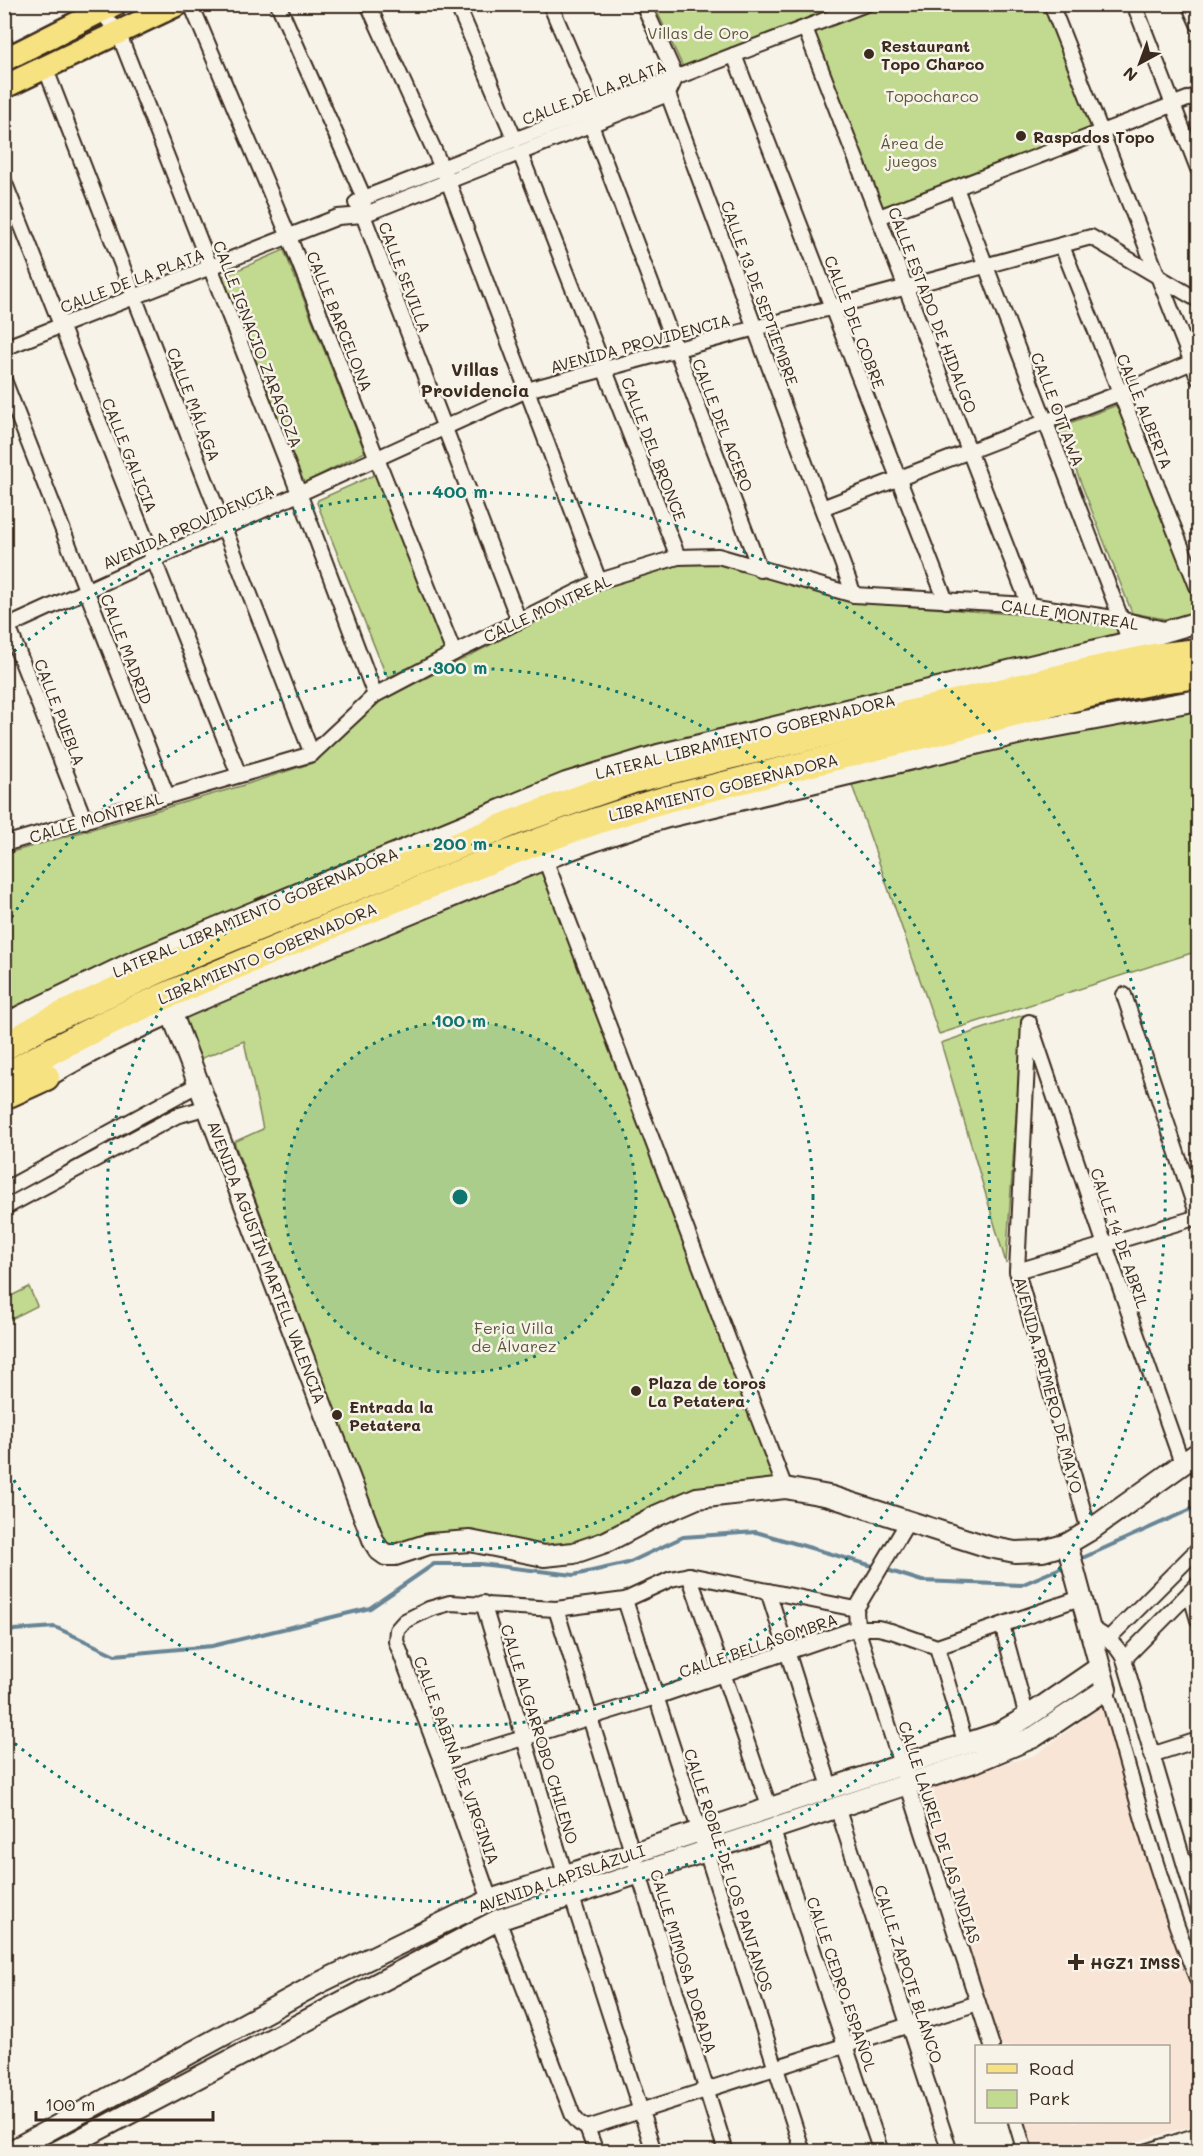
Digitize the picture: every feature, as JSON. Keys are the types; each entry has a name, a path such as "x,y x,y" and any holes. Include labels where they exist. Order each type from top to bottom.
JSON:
{"highway":[{"name":"LIBRAMIENTO GOBERNADORA","path":"4,1047 49,1021 200,951 515,822 633,780 1089,671 1154,657 1198,652"},
{"name":"LIBRAMIENTO GOBERNADORA","path":"4,1077 98,1026 168,1004 542,851 606,816 1094,693 1198,675"},
{"path":"324,900 358,868"},
{"path":"4,1096 46,1077"}],"main road":[{"path":"4,87 178,4"},
{"path":"6,53 104,7"}],"street":[{"name":"CALLE BARCELONA","path":"190,4 289,237 454,653"},
{"path":"278,4 364,198 363,215"},
{"path":"368,4 445,175 599,580"},
{"name":"CALLE DEL BRONCE","path":"457,4 518,146 678,556"},
{"path":"550,4 595,109"},
{"path":"643,4 676,78 668,94"},
{"name":"CALLE DE LA PLATA","path":"4,348 338,218 363,215 445,175 518,146 595,109 866,4"},
{"path":"1051,4 1198,378"},
{"path":"1134,4 1198,169"},
{"path":"1189,4 1198,24"},
{"name":"CALLE IGNACIO ZARAGOZA","path":"104,7 118,32 211,267 300,494 375,695"},
{"name":"CALLE ESTADO DE HIDALGO","path":"805,28 1029,605"},
{"name":"CALLE DEL COBRE","path":"734,55 946,601"},
{"name":"CALLE MÁLAGA","path":"45,67 312,753"},
{"name":"CALLE DE LA PLATA","path":"518,146 591,125 668,94"},
{"name":"CALLE 13 DE SEPTIEMBRE","path":"668,94 854,595"},
{"path":"879,218 1198,95"},
{"name":"CALLE DEL ACERO","path":"591,125 760,570"},
{"name":"CALLE DE LA PLATA","path":"338,218 364,198 445,175"},
{"name":"CALLE GALICIA","path":"4,181 239,775"},
{"name":"CALLE OTTAWA","path":"956,188 1130,642"},
{"name":"CALLE SEVILLA","path":"363,215 519,621"},
{"name":"AVENIDA PROVIDENCIA","path":"6,623 87,590 527,390 755,328 1091,237 1198,300"},
{"name":"CALLE ALBERTA","path":"1062,246 1198,589"},
{"path":"822,507 1120,393 1192,363"},
{"name":"CALLE MADRID","path":"4,380 167,796"},
{"name":"CALLE MONTREAL","path":"4,844 312,753 375,695 599,580 678,556 718,556 760,570 854,595 1029,605 1120,619 1169,630 1198,622"},
{"name":"CALLE PUEBLA","path":"6,623 85,821"},
{"name":"LATERAL LIBRAMIENTO GOBERNADORA","path":"4,1026 131,963 566,783 658,755 1130,642 1169,630"},
{"path":"785,1488 542,851 668,817 1026,732 1198,700"},
{"path":"1017,1271 1198,1217 1124,995"},
{"path":"4,1103 168,1004"},
{"name":"AVENIDA AGUSTÍN MARTELL VALENCIA","path":"168,1004 370,1531 379,1550 386,1555 395,1555 429,1544 470,1541 544,1556 574,1553 606,1542 658,1515 698,1498 785,1488 829,1496 989,1547 1015,1552 1043,1551 1067,1544 1089,1531 1190,1458"},
{"name":"CALLE 14 DE ABRIL","path":"1029,1022 1105,1245 1190,1458"},
{"name":"AVENIDA PRIMERO DE MAYO","path":"1029,1022 1017,1271 1089,1531"},
{"path":"4,1190 173,1100 198,1084"},
{"path":"4,1208 176,1116 208,1107"},
{"path":"483,1603 556,1609 625,1600 671,1579 689,1575 856,1609 909,1520"},
{"path":"1067,1544 1145,1828 1198,1981"},
{"path":"1109,1638 1198,1549"},
{"name":"CALLE CEDRO ESPAÑOL","path":"689,1575 881,2151"},
{"path":"1124,1659 1194,1588"},
{"path":"1194,1588 1198,1620"},
{"name":"CALLE ZAPOTE BLANCO","path":"768,1591 950,2151"},
{"path":"966,1744 937,1647 1083,1597"},
{"name":"CALLE ROBLE DE LOS PANTANOS","path":"625,1600 803,2151"},
{"name":"CALLE SABINA DE VIRGINIA","path":"483,1603 450,1603 429,1609 405,1621 397,1630 396,1641 490,1900"},
{"name":"CALLE ALGARROBO CHILENO","path":"483,1603 565,1874"},
{"name":"CALLE MIMOSA DORADA","path":"556,1609 726,2151"},
{"name":"CALLE LAUREL DE LAS INDIAS","path":"856,1609 857,1628 992,2045"},
{"path":"1002,1625 1027,1717"},
{"path":"1090,1627 1109,1638 1124,1659 1198,1910"},
{"name":"CALLE BELLASOMBRA","path":"442,1763 656,1697 857,1628 878,1628 891,1631 937,1647"},
{"name":"AVENIDA LAPISLÁZULI","path":"904,1775 966,1744 999,1734 1100,1667"},
{"name":"AVENIDA LAPISLÁZULI","path":"56,2151 498,1920 638,1871 702,1841 904,1775 1016,1746 1051,1726 1106,1689"},
{"path":"1151,1755 1198,1740"},
{"name":"AVENIDA LAPISLÁZULI","path":"9,2151 321,1982 490,1900 632,1852 702,1841"},
{"path":"571,1894 654,2151"},
{"path":"498,1920 573,2116 587,2128 596,2151"},
{"path":"321,1982 332,2005"},
{"path":"587,2128 978,2002"},
{"path":"1017,2123 1025,2151"},
{"path":"1145,2151 1198,2134"}],"shaded area":[{"name":"HGZ1 IMSS","path":"1102,1706 1166,1924 1198,2000 1198,2124 1103,2151 1031,2151 1021,2123 1170,2123 1170,2045 997,2045 914,1791 1035,1755"}],"green space":[{"name":"Villas de Oro","path":"654,5 844,5 683,67"},
{"name":"Topocharco","path":"878,5 1045,5 1096,130 881,214 809,33"},
{"path":"284,250 365,452 302,484 219,278"},
{"path":"1117,405 1198,607 1198,613 1165,619 1132,613 1059,427"},
{"path":"374,475 379,477 444,648 441,652 389,677 386,675 317,503 318,500"},
{"path":"686,563 717,563 854,602 1116,622 1120,638 606,762 164,937 5,1015 5,854 241,786 312,763 379,702 606,586"},
{"path":"1198,709 1198,951 939,1034 852,785 1030,740"},
{"name":"Feria Villa de Álvarez","path":"543,868 777,1480 693,1492 652,1506 601,1533 570,1543 543,1546 388,1544 383,1541 234,1142 263,1129 244,1041 200,1059 183,1016"},
{"path":"1023,1015 1006,1263 941,1043"},
{"path":"29,1287 37,1306 5,1322 5,1299"}],"waterway":[{"path":"1078,1560 1198,1506"},
{"path":"4,1635 14,1630 55,1627 115,1655 212,1646 370,1608 434,1564 480,1564 574,1575 628,1563 683,1537 756,1532 876,1567"},
{"path":"884,1569 922,1581 1021,1585 1065,1566"}],"place":[{"name":"Restaurant Topo Charco","path":"869,54"},
{"name":"Raspados Topo","path":"1021,136"},
{"name":"Plaza de toros La Petatera","path":"636,1391"},
{"name":"Entrada la Petatera","path":"337,1415"},
{"name":"HGZ1 IMSS","path":"1076,1962"}],"district":[{"name":"Villas Providencia","path":"475,379"}],"park label":[{"name":"Área de juegos","path":"912,151"}]}
